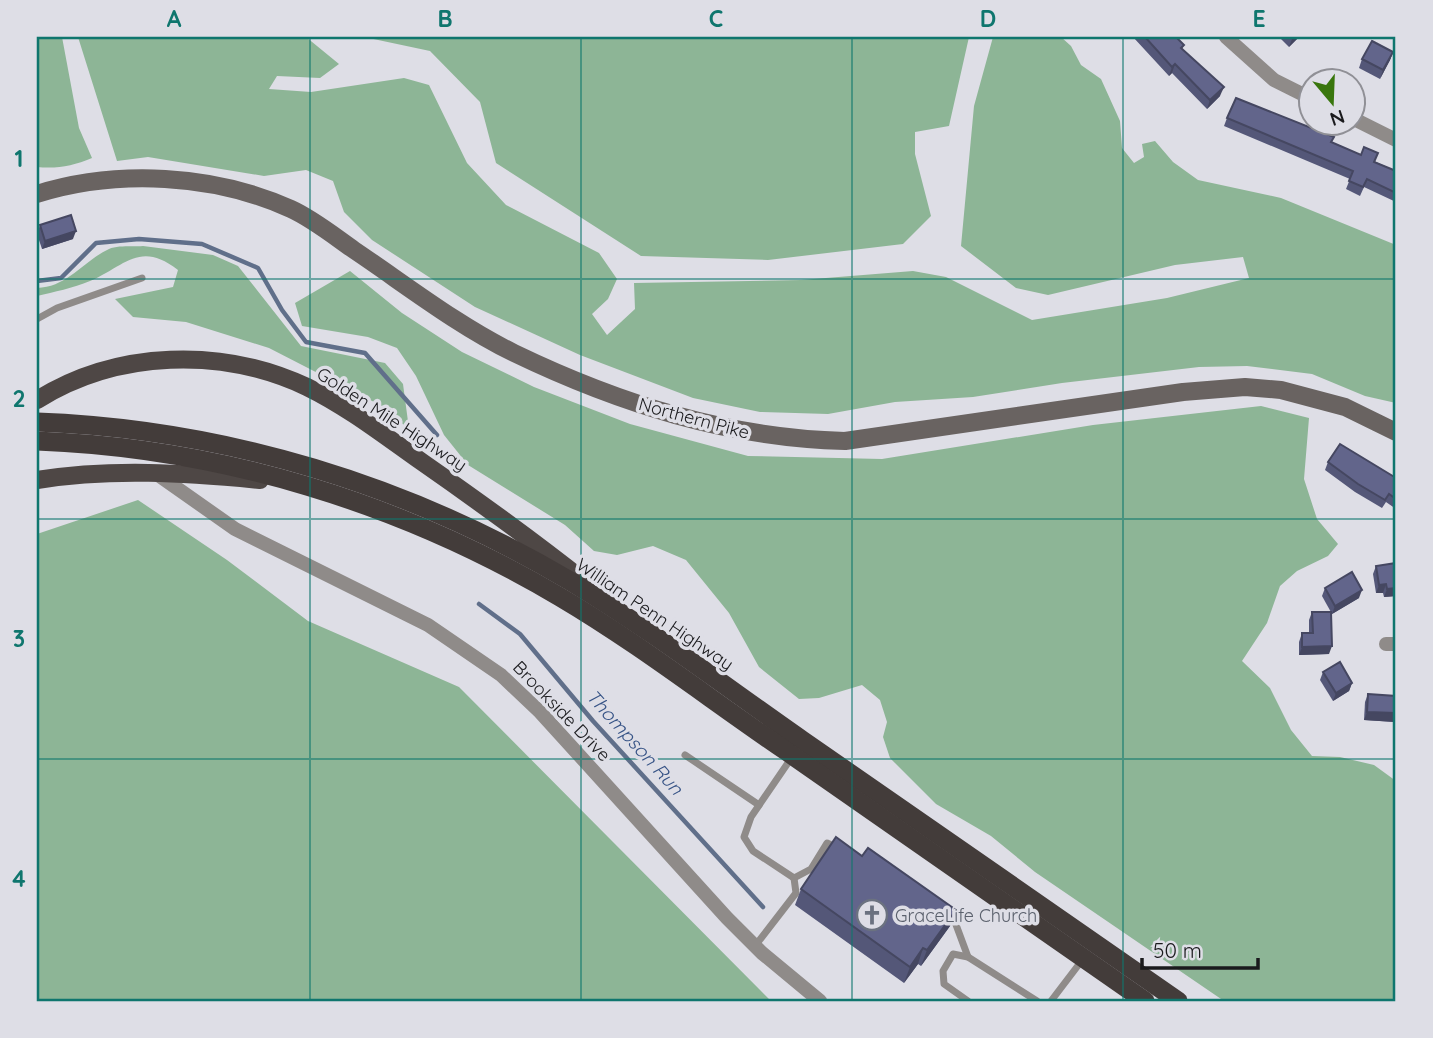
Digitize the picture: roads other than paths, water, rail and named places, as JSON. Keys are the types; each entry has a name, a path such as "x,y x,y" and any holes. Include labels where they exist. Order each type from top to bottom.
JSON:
{"highway":[{"name":"William Penn Highway","path":"37,422 109,426 190,438 271,455 348,478 496,541 573,583 645,631 1178,1001"},
{"path":"37,441 146,450 228,465 304,484 411,522 526,578 597,620 1145,1001"}],"main road":[{"name":"Northern Pike","path":"37,194 77,184 123,179 189,182 242,191 293,210 454,318 514,353 640,405 728,430 789,440 845,441 1183,392 1245,387 1281,390 1345,407 1396,432"},
{"name":"Golden Mile Highway","path":"37,400 93,375 150,361 209,360 249,367 287,379 341,407 505,519 645,631"},
{"path":"37,480 153,471 304,484"}],"street":[{"path":"1226,37 1274,80 1296,91"},
{"path":"1366,125 1396,140"},
{"name":"Brookside Drive","path":"153,471 235,529 428,625 501,675 540,712 755,946 820,1001"}],"lane":[{"path":"37,319 57,308 142,278"},
{"path":"685,755 760,804"},
{"path":"755,946 796,893 794,878 753,851 744,837 751,817 793,756"},
{"path":"794,878 811,869 827,843 846,853"},
{"path":"940,910 955,922 968,957"},
{"path":"968,1001 944,984 943,971 953,954 968,957 1037,1001"},
{"path":"1051,1001 1083,958"}],"waterway":[{"name":"Thompson Run","path":"37,281 61,278 96,243 139,239 202,244 258,268 282,310 306,342 365,353 437,435"},
{"name":"Thompson Run","path":"479,604 520,634 593,721 763,907"}],"place":[{"name":"GraceLife Church","path":"872,915"}]}
